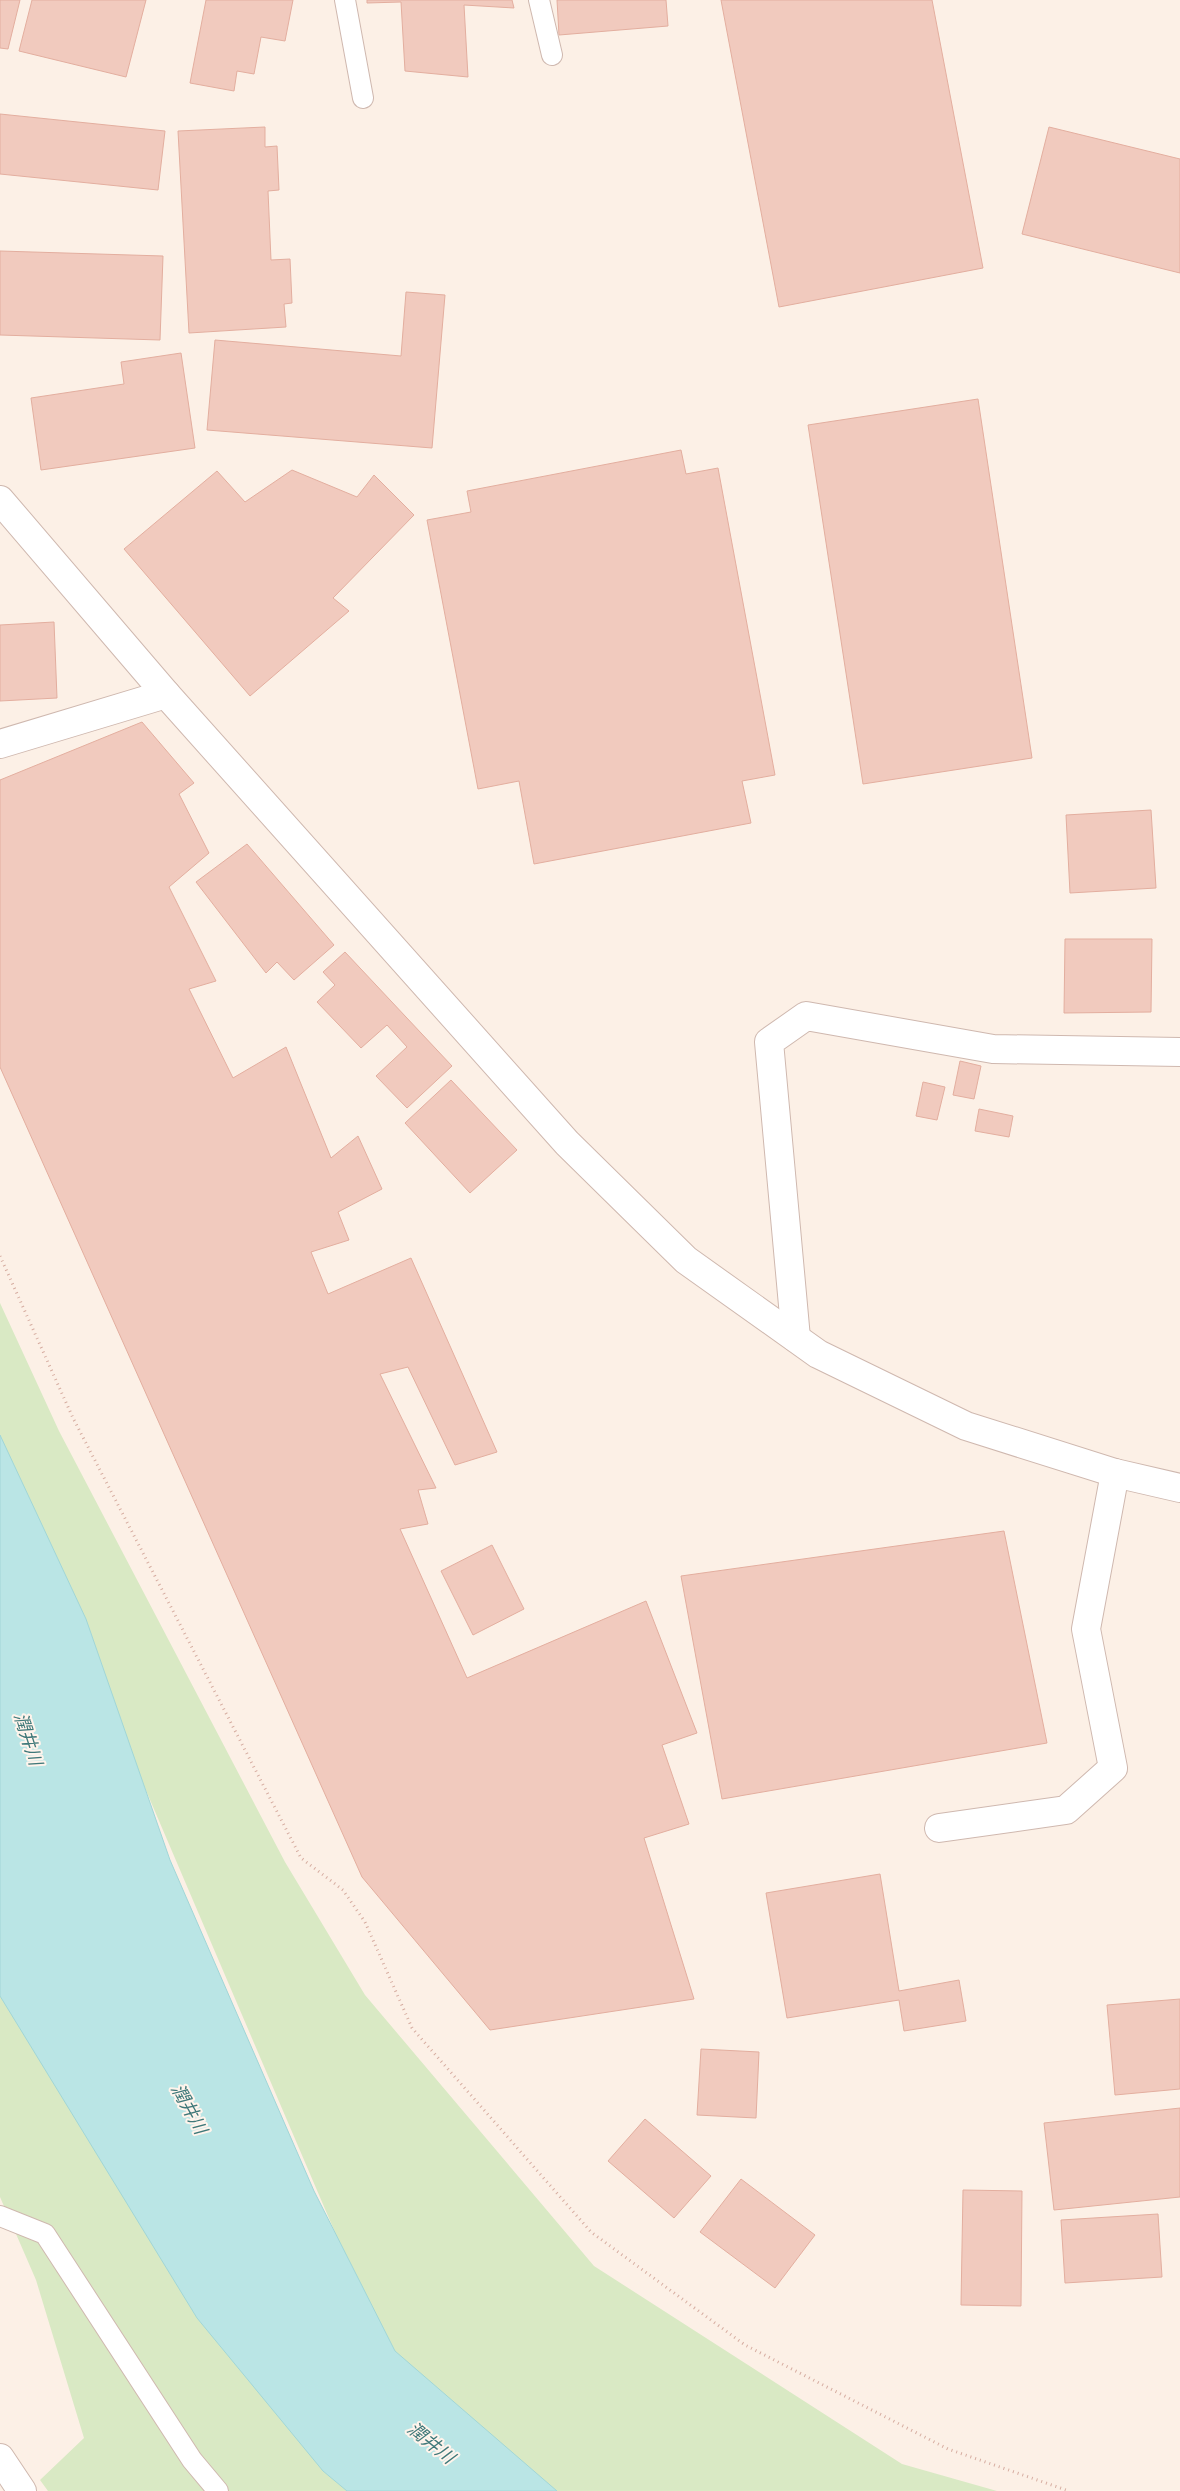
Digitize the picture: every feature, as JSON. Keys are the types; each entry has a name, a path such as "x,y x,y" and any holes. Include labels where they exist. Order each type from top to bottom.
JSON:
{"street":[{"path":"0,500 166,694 567,1143 686,1260 818,1354 966,1426 1115,1473 1180,1488"},
{"path":"0,744 166,694"},
{"path":"796,1338 768,1042 806,1016 993,1049 1180,1052"},
{"path":"939,1828 1066,1810 1113,1768 1086,1629 1115,1473"},
{"path":"0,2458 22,2491"}],"lane":[{"path":"345,0 363,98"},
{"path":"539,0 552,55"},
{"path":"0,2216 45,2234 192,2460 218,2491"}],"path":[{"path":"0,1256 73,1418 301,1858 343,1890 366,1922 412,2028 591,2232 745,2345 948,2450 1069,2491"}],"green space":[{"path":"0,1303 59,1431 285,1862 365,1995 594,2266 902,2464 997,2491 550,2491 393,2368 0,1449"},
{"path":"0,1976 366,2491 48,2491 40,2480 84,2438 36,2280 0,2197"}],"water":[{"name":"潤井川","path":"0,1435 86,1619 170,1860 314,2191 395,2351 557,2491 347,2491 323,2471 197,2318 0,1996"}],"building":[{"path":"0,0 20,0 8,49 0,48"},
{"path":"32,0 146,0 126,77 19,51"},
{"path":"206,0 293,0 285,41 261,37 254,74 237,71 234,91 190,83"},
{"path":"367,0 512,0 514,8 464,5 468,77 405,71 401,2 367,3"},
{"path":"557,0 666,0 668,26 559,35"},
{"path":"721,0 932,0 983,268 779,307"},
{"path":"0,114 165,131 158,190 0,174"},
{"path":"265,127 265,147 277,146 279,190 268,191 271,260 290,259 292,303 284,304 286,327 189,333 178,131"},
{"path":"1049,127 1180,159 1180,273 1022,234"},
{"path":"0,251 163,256 160,340 0,335"},
{"path":"406,292 445,295 432,448 207,430 215,340 401,356"},
{"path":"181,353 195,448 41,470 31,398 124,384 121,362"},
{"path":"978,399 1032,758 863,784 808,425"},
{"path":"681,450 686,474 718,468 775,775 742,781 751,823 534,864 519,781 478,789 427,520 471,512 467,491"},
{"path":"292,470 357,497 374,475 414,515 333,598 349,611 250,696 124,549 217,471 245,502"},
{"path":"54,622 57,698 0,701 0,625"},
{"path":"142,722 194,783 179,794 209,853 169,887 216,981 189,989 233,1078 286,1047 331,1158 358,1136 382,1189 338,1212 349,1240 311,1252 328,1294 411,1258 497,1452 455,1465 408,1367 380,1374 436,1488 418,1490 428,1524 400,1529 467,1678 646,1601 697,1733 662,1745 689,1824 644,1838 694,1999 490,2030 362,1877 0,1067 0,780"},
{"path":"1151,810 1156,888 1070,893 1066,815"},
{"path":"247,844 334,945 294,980 277,962 266,973 196,882"},
{"path":"1065,939 1152,939 1151,1012 1064,1013"},
{"path":"345,952 452,1066 407,1108 376,1076 407,1047 387,1025 361,1048 317,1002 335,985 323,972"},
{"path":"960,1061 981,1066 974,1099 953,1095"},
{"path":"451,1080 517,1150 470,1193 405,1123"},
{"path":"923,1082 945,1087 937,1120 916,1116"},
{"path":"979,1109 1013,1116 1009,1137 975,1131"},
{"path":"1004,1531 1047,1743 722,1799 681,1576"},
{"path":"492,1545 524,1609 473,1635 441,1571"},
{"path":"880,1874 899,1991 959,1980 966,2021 904,2031 899,2000 787,2018 766,1893"},
{"path":"1180,1999 1180,2089 1115,2095 1107,2005"},
{"path":"701,2049 759,2052 756,2118 697,2115"},
{"path":"1180,2108 1180,2197 1054,2210 1044,2123"},
{"path":"645,2119 711,2176 674,2218 608,2161"},
{"path":"741,2179 815,2235 775,2288 700,2232"},
{"path":"963,2190 1022,2191 1021,2306 961,2305"},
{"path":"1158,2214 1162,2277 1065,2283 1061,2220"}]}
